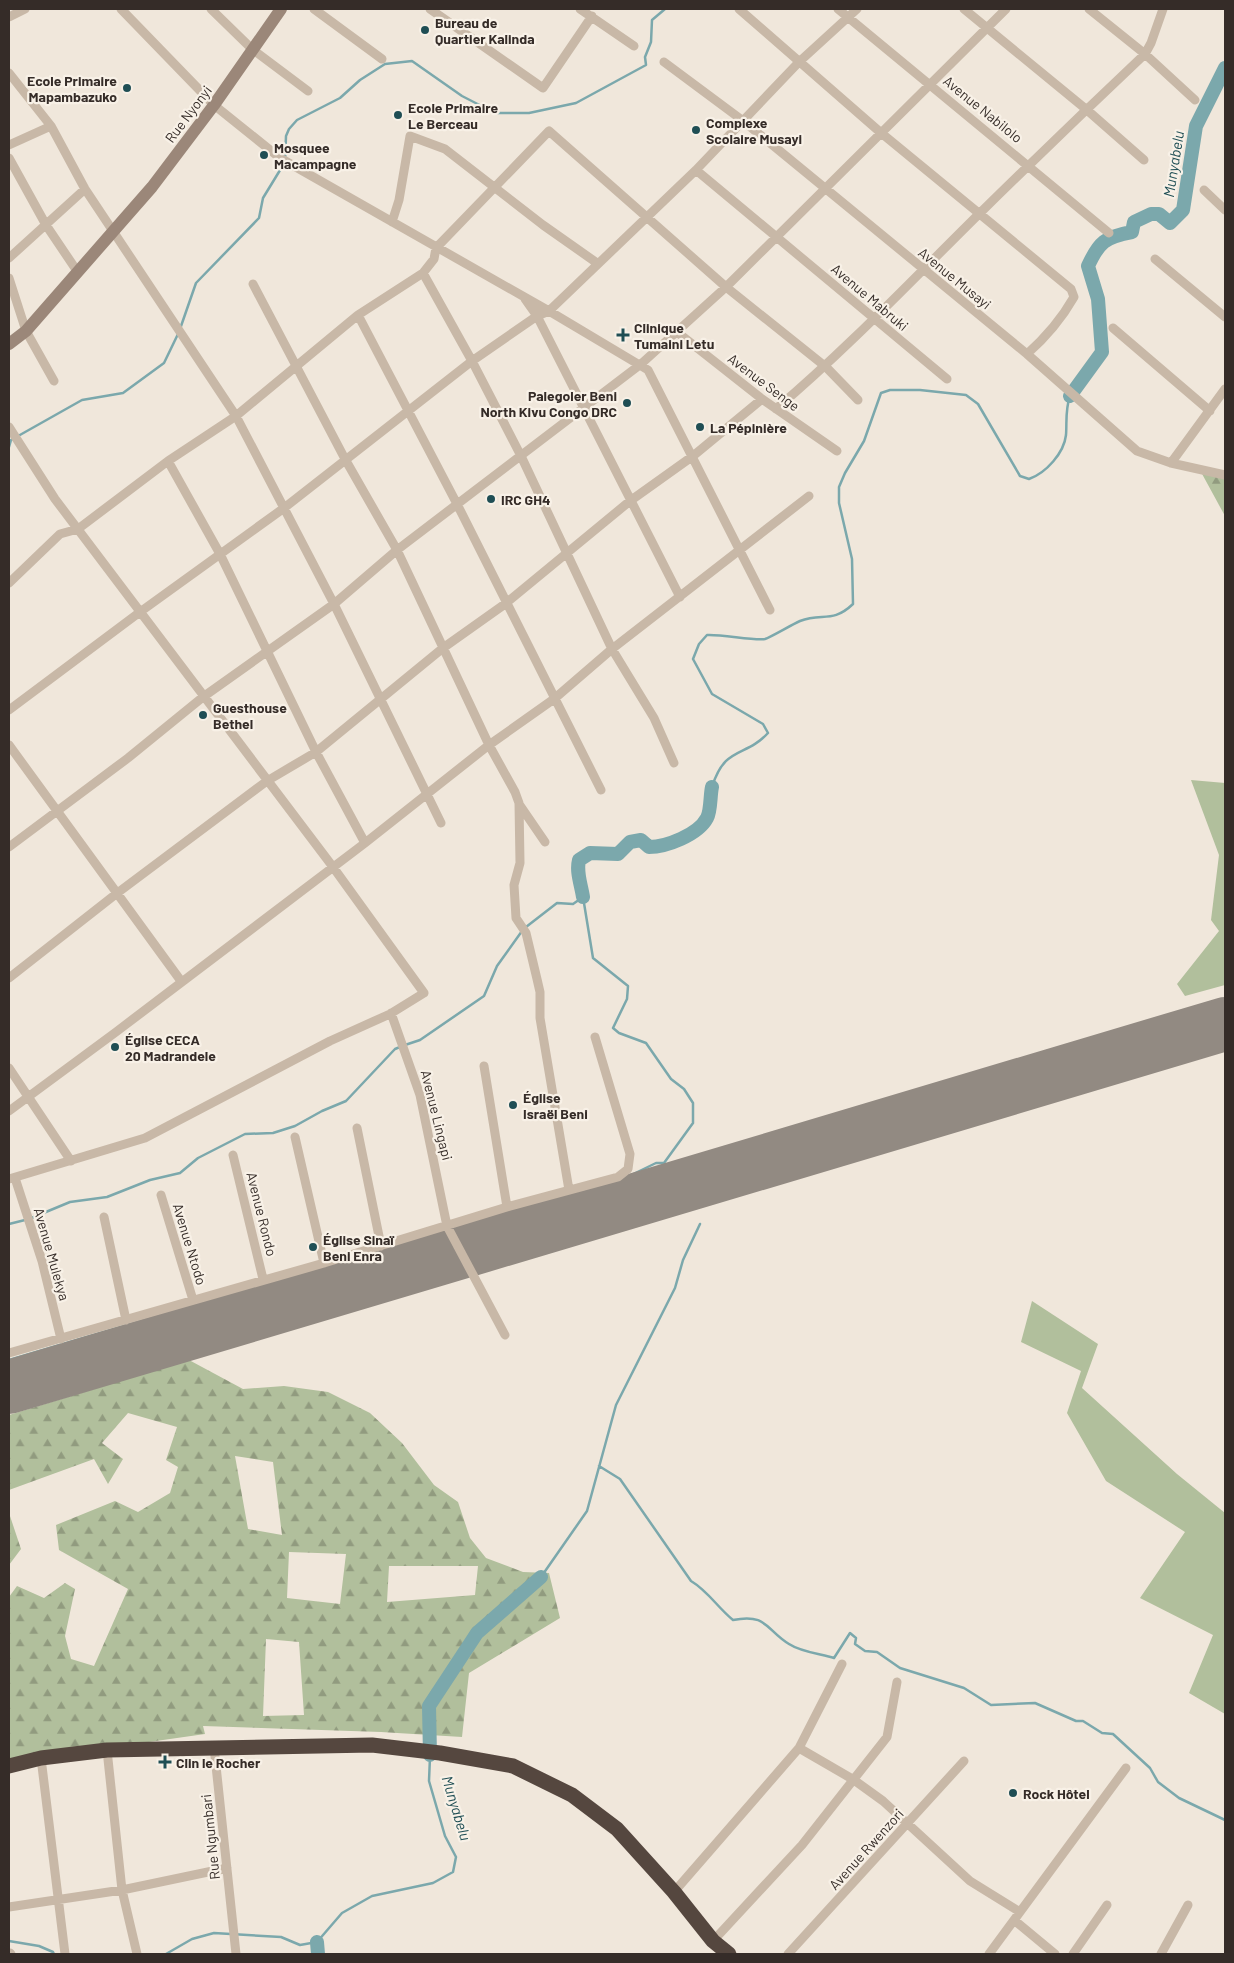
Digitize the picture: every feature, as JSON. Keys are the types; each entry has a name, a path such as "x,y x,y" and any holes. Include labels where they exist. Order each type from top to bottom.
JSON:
{"highway":[{"path":"9,1766 41,1758 107,1750 372,1745 432,1752 514,1766 572,1795 617,1829 674,1892 713,1941 729,1954"}],"street":[{"path":"9,17 25,9"},
{"path":"121,9 214,105 284,161 549,311 641,364 648,370 770,610"},
{"path":"211,9 252,49 308,91"},
{"name":"Rue Nyonyi","path":"9,344 26,331 152,187 214,105 280,9"},
{"path":"314,9 382,58"},
{"path":"580,9 591,13 634,46"},
{"path":"739,9 880,132 1070,289 1074,297 1068,307 1040,343 1027,354"},
{"name":"Avenue Nabilolo","path":"838,9 1109,233"},
{"path":"9,710 284,508 472,361 536,316 549,311 696,170 798,62 857,9"},
{"path":"964,9 1087,110 1144,160"},
{"path":"9,847 204,697 334,604 397,550 641,364 726,287 1006,9"},
{"path":"1089,9 1145,54 1195,100"},
{"path":"776,409 826,367 876,320 980,213 1145,54 1152,43 1163,9"},
{"path":"435,10 543,88 591,13"},
{"name":"Avenue Musayi","path":"664,62 742,120 1027,354 1070,394 1137,451 1171,463 1225,475"},
{"path":"9,73 51,126 85,190 236,416 334,604 441,823"},
{"path":"9,145 51,126"},
{"path":"9,583 60,534 78,528 168,461 236,416 358,315 423,273 434,259 436,248 549,131 726,287 826,367 858,400"},
{"path":"392,222 399,200 410,136 445,149 597,264"},
{"path":"9,158 46,225 77,271"},
{"name":"Avenue Mabruki","path":"696,170 947,379"},
{"path":"9,258 85,190"},
{"path":"1204,190 1225,210"},
{"path":"1156,259 1225,317"},
{"path":"423,273 472,361 521,456 612,649 654,718 674,763"},
{"path":"9,278 26,331 54,382"},
{"path":"253,284 345,459 397,550 489,745 519,803 545,842"},
{"path":"524,297 536,316 680,597"},
{"path":"358,315 457,504 505,604 601,790"},
{"path":"1113,328 1210,410"},
{"name":"Avenue Senge","path":"677,332 762,399 837,451"},
{"path":"1171,463 1225,389"},
{"path":"9,978 116,894 267,781 316,752 443,648 505,604 630,501 693,456 762,399"},
{"path":"10,428 21,442 36,470 78,528 424,991 423,994 391,1013 330,1041 145,1138 12,1179"},
{"path":"168,461 220,554 316,752 365,843"},
{"path":"9,1111 365,843 489,745 554,699 612,649 809,496"},
{"path":"9,745 181,981"},
{"path":"519,803 520,864 514,885 516,918 526,933 540,992 540,1018 569,1190"},
{"name":"Avenue Lingapi","path":"391,1013 420,1094 447,1226 505,1335"},
{"path":"9,1353 324,1263 508,1207 618,1177 628,1169 630,1161 594,1038"},
{"path":"484,1066 508,1207"},
{"path":"9,1068 71,1162"},
{"path":"357,1128 381,1246"},
{"path":"295,1137 324,1263"},
{"name":"Avenue Rondo","path":"233,1155 263,1280"},
{"name":"Avenue Mulekya","path":"12,1179 42,1261 60,1339"},
{"name":"Avenue Ntodo","path":"161,1196 193,1300"},
{"path":"104,1216 126,1320"},
{"path":"674,1892 799,1748 842,1664"},
{"path":"713,1941 802,1845 887,1737 897,1682"},
{"name":"Rue Ngumbari","path":"214,1747 236,1954"},
{"path":"799,1748 854,1780 883,1801 970,1881 1020,1912"},
{"path":"107,1750 122,1890 137,1954"},
{"path":"41,1758 65,1954"},
{"name":"Avenue Rwenzori","path":"788,1954 964,1761"},
{"path":"989,1954 1126,1768"},
{"path":"9,1907 122,1890 227,1868"},
{"path":"1073,1954 1107,1904"},
{"path":"1161,1954 1188,1905"},
{"path":"1014,1920 1055,1954"}],"green space":[{"path":"1201,472 1225,479 1225,516"},
{"path":"1191,780 1225,783 1225,985 1185,996 1177,984 1219,931 1211,920 1219,855"},
{"path":"1032,1301 1098,1344 1082,1388 1177,1474 1225,1513 1225,1714 1189,1693 1213,1635 1140,1598 1185,1532 1106,1481 1067,1413 1081,1371 1021,1342"},
{"path":"189,1360 243,1389 284,1386 328,1392 370,1413 402,1443 434,1485 458,1502 470,1538 486,1558 523,1572 549,1573 560,1618 469,1673 462,1737 381,1732 203,1726 205,1734 9,1762 9,1597 17,1586 44,1598 65,1583 75,1589 65,1636 71,1659 94,1666 128,1589 59,1550 56,1525 115,1501 138,1512 170,1493 178,1467 166,1460 177,1427 128,1413 102,1443 123,1459 108,1484 94,1459 9,1490 9,1415","holes":["235,1456 273,1462 282,1535 248,1529","289,1552 346,1554 340,1604 287,1598","389,1566 478,1566 475,1595 387,1602","266,1639 299,1642 304,1715 263,1716"]},
{"path":"9,1513 21,1549 9,1565"}],"waterway":[{"path":"180,329 196,283 259,218 263,198 285,162 286,136 297,120 340,98 360,80 385,64 412,61 462,96 495,113 529,113 576,103 646,65 645,57 651,42 652,20 665,9"},
{"name":"Munyabelu","path":"1070,396 1102,352 1098,299 1088,266 1096,251 1104,242 1115,236 1132,232 1134,222 1151,214 1159,214 1170,223 1183,210 1196,126 1225,68"},
{"path":"9,447 11,440 82,400 123,393 164,363 178,334"},
{"path":"712,787 717,774 729,758 760,741 768,733 763,724 712,694 693,659 699,644 707,635 765,639 800,621 839,614 853,604 852,559 839,503 839,487 864,441 881,393 890,390 920,390 966,395 978,404 1020,476 1029,479 1048,467 1062,449 1065,442 1070,396"},
{"name":"Munyabelu","path":"583,897 578,874 579,860 590,853 618,854 630,842 641,840 649,847 664,845 689,835 697,830 707,818 712,787"},
{"path":"526,927 557,903 573,904 583,897 593,958 628,986 627,999 613,1028 619,1033 646,1043 671,1079 684,1089 693,1103 693,1123 664,1163 656,1163 621,1180"},
{"path":"405,1045 420,1040 484,996 497,966 522,931"},
{"path":"9,1224 29,1219 70,1202 107,1197 150,1180 180,1173 198,1158 245,1134 273,1133 295,1126 322,1111 346,1101 395,1049 400,1047"},
{"path":"450,1229 541,1202"},
{"path":"541,1577 587,1511 616,1405 675,1288 683,1260 700,1224"},
{"path":"9,1360 239,1292"},
{"path":"599,1466 620,1479 691,1581 703,1590 733,1620 744,1618 760,1621 781,1639 794,1647 834,1658 850,1633 856,1638 855,1644 865,1651 877,1652 900,1668 964,1688 991,1705 1035,1703 1076,1721 1083,1721 1102,1733 1113,1734 1150,1768 1158,1782 1179,1798 1225,1820"},
{"name":"Munyabelu","path":"430,1755 429,1706 477,1633 541,1577"},
{"name":"Munyabelu","path":"166,1954 192,1939 214,1933 281,1937 300,1945 317,1942 342,1913 372,1896 433,1883 453,1872 456,1857 445,1836 429,1781 430,1757"},
{"name":"Munyabelu","path":"9,1941 39,1946 54,1954"},
{"name":"Munyabelu","path":"317,1942 318,1954"}],"runway":[{"path":"9,1387 1225,1024"}],"place":[{"name":"Bureau de Quartier Kalinda","path":"425,30"},
{"name":"Ecole Primaire Mapambazuko","path":"127,88"},
{"name":"Ecole Primaire Le Berceau","path":"398,115"},
{"name":"Complexe Scolaire Musayi","path":"696,130"},
{"name":"Mosquee Macampagne","path":"264,155"},
{"name":"Clinique Tumaini Letu","path":"623,335"},
{"name":"Palegoler Beni North Kivu Congo DRC","path":"627,403"},
{"name":"La Pépinière","path":"700,427"},
{"name":"IRC GH4","path":"491,499"},
{"name":"Guesthouse Bethel","path":"203,715"},
{"name":"Église CECA 20 Madrandele","path":"115,1047"},
{"name":"Église Israël Beni","path":"513,1105"},
{"name":"Église Sinaï Beni Enra","path":"313,1247"},
{"name":"Clin le Rocher","path":"165,1762"},
{"name":"Rock Hôtel","path":"1013,1793"}]}
